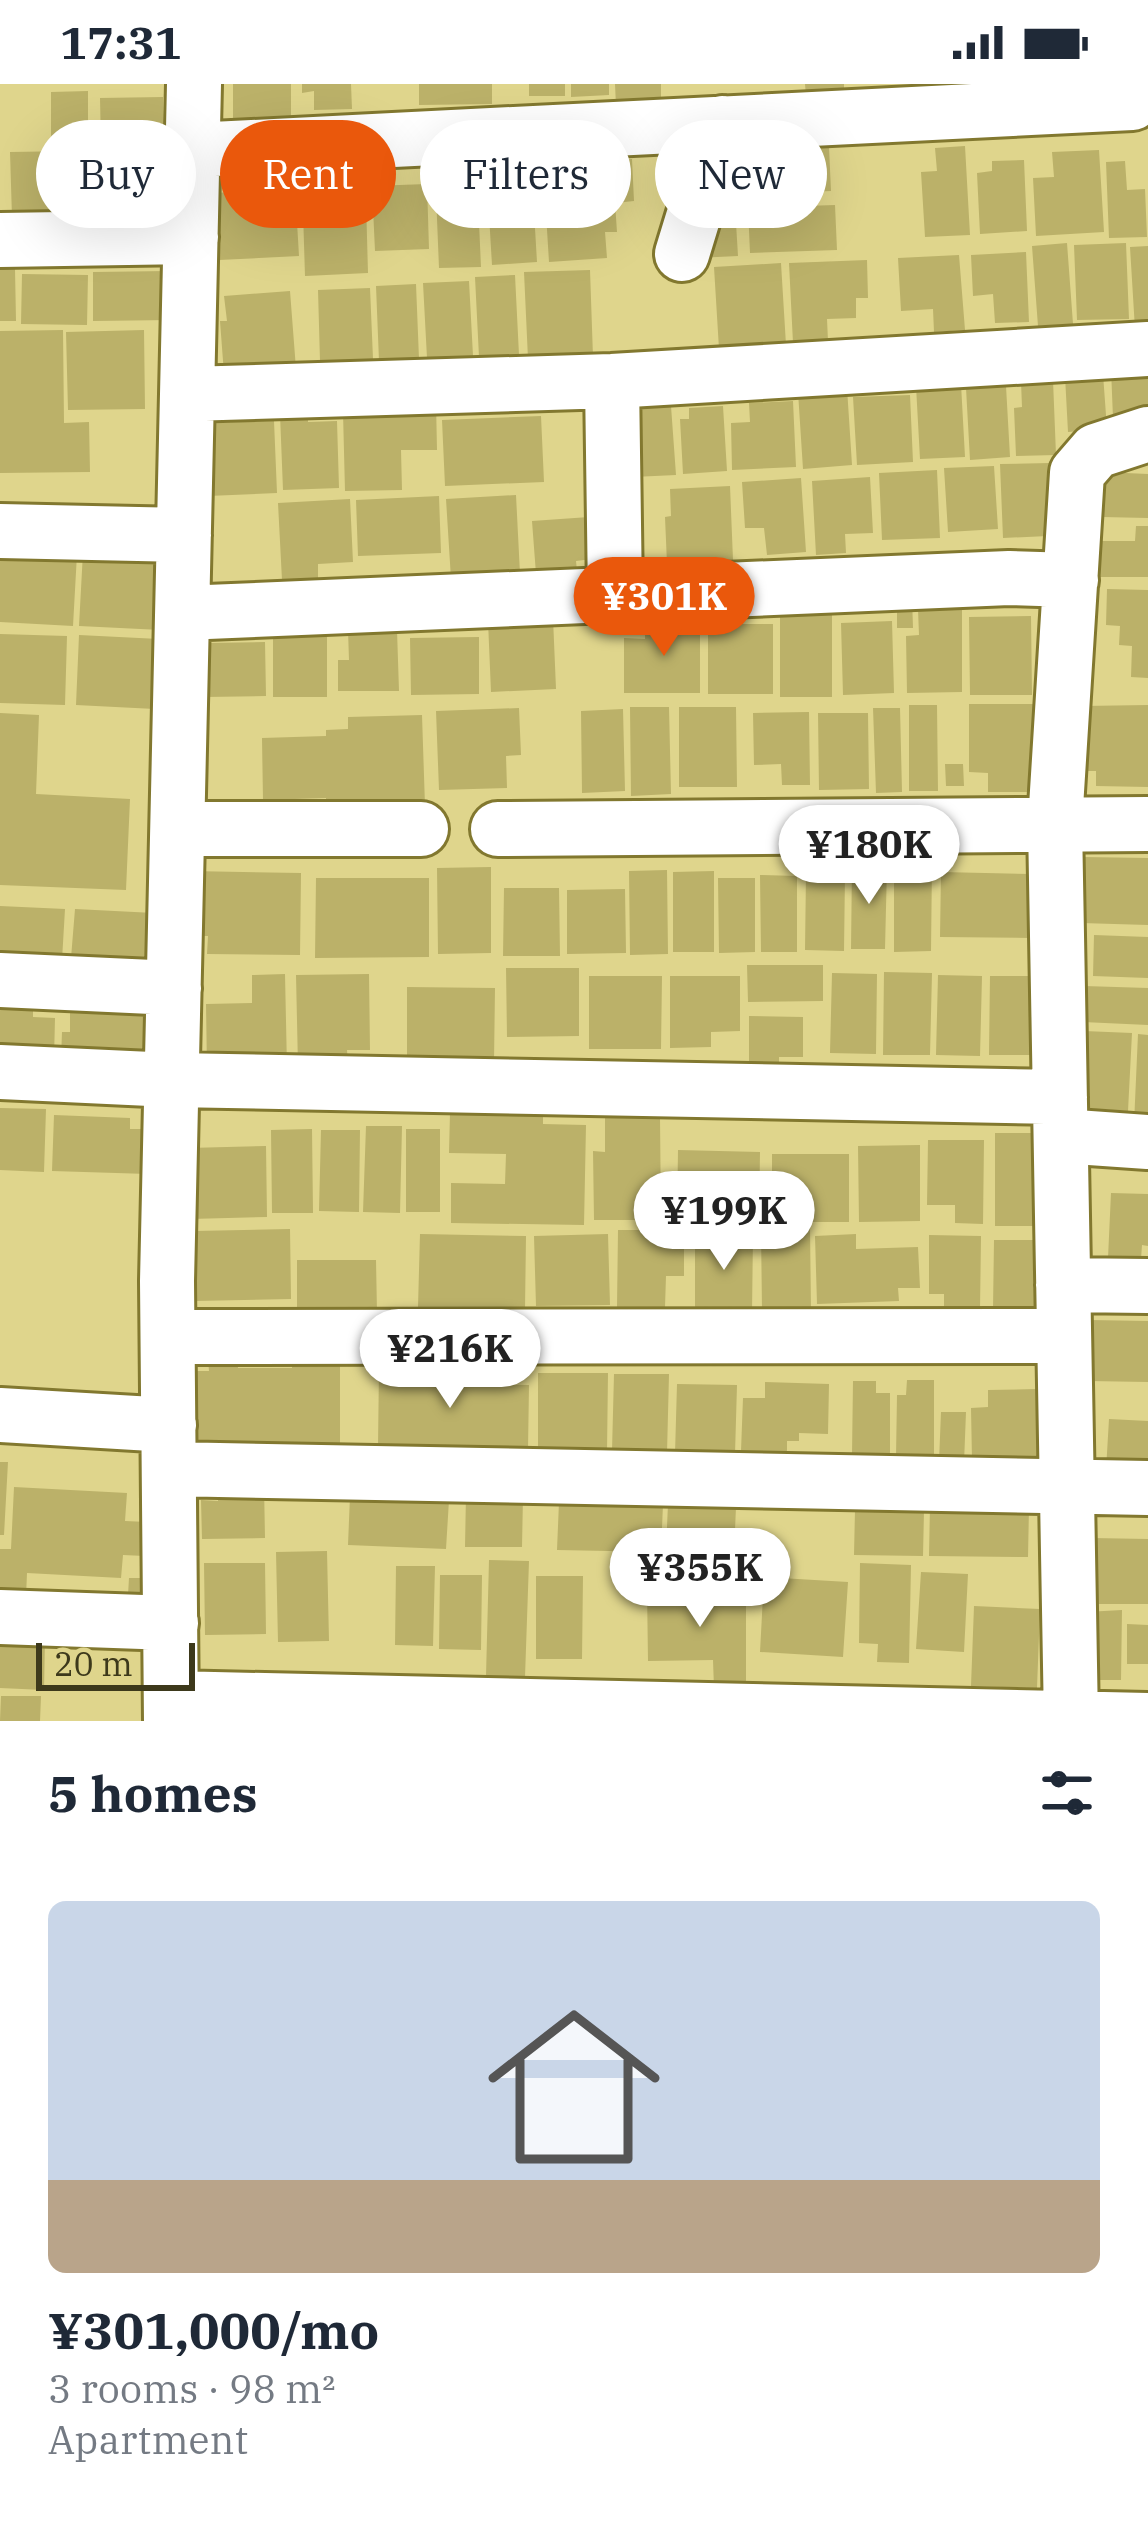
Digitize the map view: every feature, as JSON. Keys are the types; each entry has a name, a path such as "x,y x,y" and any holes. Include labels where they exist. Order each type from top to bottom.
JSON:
{"street":[{"path":"193,120 194,84"},
{"path":"810,120 1135,109"},
{"path":"196,150 655,126"},
{"path":"191,228 172,1080 171,1709 1148,1720"},
{"path":"682,254 690,228"},
{"path":"0,241 191,237"},
{"path":"188,394 612,381 1148,349"},
{"path":"612,381 616,595"},
{"path":"1071,1719 1054,823 1077,473 1096,452 1148,434"},
{"path":"0,531 184,536"},
{"path":"183,613 1010,578 1071,580"},
{"path":"498,829 1148,824"},
{"path":"178,829 421,830"},
{"path":"0,980 174,988"},
{"path":"0,1072 1061,1117 1148,1142"},
{"path":"169,1337 1063,1311 1148,1286"},
{"path":"0,1415 170,1447 1148,1488"},
{"path":"0,1617 171,1623"}],"building":[{"path":"233,84 291,84 291,119 233,119"},
{"path":"302,84 351,84 352,109 314,110 314,91 302,93"},
{"path":"419,84 492,84 492,104 419,105"},
{"path":"529,84 565,84 565,96 529,96"},
{"path":"571,84 609,84 609,95 571,97"},
{"path":"615,84 661,84 661,104 616,106"},
{"path":"805,84 844,84 844,95 806,96"},
{"path":"88,91 88,120 51,120 51,92"},
{"path":"163,97 163,120 100,120 100,98"},
{"path":"965,146 970,235 925,237 921,172 937,171 935,148"},
{"path":"829,147 831,191 827,191"},
{"path":"1099,150 1104,232 1036,236 1033,178 1054,177 1052,152"},
{"path":"10,152 36,152 36,217 12,217"},
{"path":"1024,160 1027,231 980,234 977,173 992,171 992,161"},
{"path":"1125,161 1127,190 1145,189 1147,237 1109,238 1106,162"},
{"path":"420,184 420,228 428,228 429,249 375,251 374,228 396,228 396,185"},
{"path":"215,193 220,193 220,228 297,228 299,256 219,260"},
{"path":"827,205 835,205 837,250 750,253 749,228 827,228"},
{"path":"304,228 367,228 368,273 305,276"},
{"path":"437,228 479,228 481,267 439,268"},
{"path":"490,228 535,228 537,262 492,265"},
{"path":"547,228 617,228 617,232 605,232 607,258 549,262"},
{"path":"707,228 736,228 738,256 696,258"},
{"path":"1067,243 1073,324 1038,326 1032,246"},
{"path":"1126,243 1129,319 1077,320 1074,245"},
{"path":"1148,246 1148,328 1135,329 1130,247"},
{"path":"1026,252 1029,322 995,323 993,294 973,296 971,255"},
{"path":"959,255 965,330 934,332 933,309 901,311 898,258"},
{"path":"867,260 868,298 856,298 856,318 827,319 828,341 793,343 789,263"},
{"path":"781,263 786,345 719,349 714,267"},
{"path":"0,269 15,269 16,321 0,321"},
{"path":"590,270 593,357 528,359 524,272"},
{"path":"169,271 170,320 93,321 93,272"},
{"path":"22,274 88,275 87,325 21,324"},
{"path":"515,275 519,355 479,357 475,277"},
{"path":"469,281 473,356 427,358 423,283"},
{"path":"416,284 419,359 379,361 376,286"},
{"path":"370,288 373,359 320,361 318,290"},
{"path":"290,291 296,369 224,374 220,321 227,321 224,296"},
{"path":"63,330 64,423 89,422 90,472 0,473 0,331"},
{"path":"144,330 145,409 68,410 66,332"},
{"path":"1148,367 1148,416 1113,418 1111,369"},
{"path":"1103,374 1107,429 1068,432 1065,376"},
{"path":"1053,380 1056,455 1016,456 1014,408 1022,407 1021,382"},
{"path":"961,384 965,457 920,459 916,386"},
{"path":"1006,386 1010,457 970,460 966,388"},
{"path":"847,388 852,465 803,469 798,392"},
{"path":"910,395 913,462 857,465 853,397"},
{"path":"793,401 796,467 732,470 731,423 750,422 749,403"},
{"path":"436,402 437,450 401,450 402,490 345,491 343,412"},
{"path":"671,406 676,475 633,477 628,408"},
{"path":"723,406 727,471 683,474 680,419 689,419 689,408"},
{"path":"308,413 308,422 337,421 339,488 283,490 280,414"},
{"path":"541,416 544,482 445,486 442,420"},
{"path":"274,421 277,493 208,496 205,423"},
{"path":"1050,463 1048,536 1003,538 1000,464"},
{"path":"994,466 998,529 948,532 944,468"},
{"path":"937,470 940,538 882,540 879,473"},
{"path":"1103,472 1148,474 1148,518 1102,517"},
{"path":"870,477 873,533 845,534 846,553 816,555 812,481"},
{"path":"801,478 806,552 767,555 764,528 745,528 742,482"},
{"path":"730,486 733,560 667,564 665,517 671,516 670,489"},
{"path":"516,495 520,574 451,579 446,499"},
{"path":"439,496 441,553 358,556 356,500"},
{"path":"350,499 353,562 318,564 318,578 282,580 278,503"},
{"path":"589,517 592,559 576,561 577,571 536,574 532,521"},
{"path":"1136,526 1148,526 1148,577 1098,577 1099,541 1135,541"},
{"path":"0,550 77,554 73,626 0,622"},
{"path":"83,552 166,556 161,630 79,626"},
{"path":"1107,589 1148,590 1148,678 1131,677 1132,646 1119,645 1120,626 1106,625"},
{"path":"912,598 913,628 897,628 897,599"},
{"path":"962,608 962,692 907,693 906,636 919,635 918,609"},
{"path":"780,615 832,615 832,697 780,697"},
{"path":"1031,616 1032,695 970,695 969,617"},
{"path":"553,618 556,689 491,692 488,621"},
{"path":"645,621 700,621 700,693 624,693 624,638 645,639"},
{"path":"892,621 894,693 843,695 841,623"},
{"path":"708,624 773,624 773,694 708,694"},
{"path":"348,630 397,630 399,691 338,691 338,660 349,660"},
{"path":"0,634 67,636 65,705 0,703"},
{"path":"273,634 327,634 327,697 273,697"},
{"path":"79,635 159,639 155,709 76,705"},
{"path":"479,637 479,694 411,695 410,638"},
{"path":"265,642 266,696 205,697 204,643"},
{"path":"969,704 1039,704 1040,792 988,792 988,773 969,772"},
{"path":"909,705 937,705 938,791 909,791"},
{"path":"1148,705 1148,787 1096,786 1096,771 1083,771 1083,706"},
{"path":"630,707 669,707 671,794 631,796"},
{"path":"679,707 736,707 737,787 679,787"},
{"path":"519,708 521,755 506,756 507,788 439,790 436,711"},
{"path":"873,708 900,708 902,792 876,793"},
{"path":"623,709 625,791 582,793 581,711"},
{"path":"809,712 810,785 782,785 781,764 754,765 753,713"},
{"path":"0,713 39,715 36,794 130,799 126,890 0,885"},
{"path":"818,713 868,713 869,789 819,790"},
{"path":"422,715 425,806 326,808 326,798 263,800 262,738 326,736 326,730 348,729 348,717"},
{"path":"945,764 963,764 964,786 946,786"},
{"path":"1083,857 1148,858 1148,925 1081,923"},
{"path":"894,863 932,863 931,951 894,952"},
{"path":"852,866 887,866 885,949 851,949"},
{"path":"491,867 491,953 438,954 437,868"},
{"path":"667,870 668,954 630,955 629,871"},
{"path":"190,871 301,873 300,955 207,954 208,936 190,936"},
{"path":"714,871 714,952 673,952 673,872"},
{"path":"941,872 1031,874 1030,938 940,937"},
{"path":"806,874 845,874 844,951 805,950"},
{"path":"760,875 797,876 797,952 761,952"},
{"path":"316,878 429,878 429,957 315,958"},
{"path":"718,878 755,878 755,952 719,953"},
{"path":"504,888 559,888 560,956 503,956"},
{"path":"625,889 626,953 567,954 567,890"},
{"path":"0,906 65,909 62,960 0,956"},
{"path":"75,909 154,913 151,963 71,958"},
{"path":"1094,935 1148,937 1148,978 1093,976"},
{"path":"747,965 823,965 823,1001 748,1002"},
{"path":"506,968 579,968 579,1036 507,1037"},
{"path":"884,972 932,973 930,1055 883,1055"},
{"path":"832,973 877,974 876,1054 830,1053"},
{"path":"285,974 287,1068 207,1069 206,1004 252,1003 252,975"},
{"path":"369,974 370,1050 347,1050 348,1065 298,1066 296,975"},
{"path":"938,975 982,976 980,1056 936,1055"},
{"path":"589,976 662,976 661,1049 589,1049"},
{"path":"670,976 740,976 740,1031 711,1032 711,1047 670,1048"},
{"path":"990,976 1034,976 1034,1055 989,1055"},
{"path":"1084,986 1148,988 1148,1025 1083,1022"},
{"path":"407,987 495,988 494,1062 407,1062"},
{"path":"0,1002 33,1003 33,1017 55,1018 54,1059 0,1057"},
{"path":"70,1008 146,1010 145,1061 61,1059 62,1032 70,1032"},
{"path":"749,1016 803,1017 803,1057 779,1057 779,1065 749,1065"},
{"path":"1084,1031 1132,1033 1128,1111 1081,1108"},
{"path":"1138,1034 1148,1035 1148,1124 1134,1124"},
{"path":"0,1108 46,1109 44,1172 0,1170"},
{"path":"450,1113 543,1115 543,1124 586,1125 584,1225 451,1223 451,1183 505,1184 506,1154 449,1153"},
{"path":"54,1115 130,1118 130,1129 149,1129 148,1174 52,1171"},
{"path":"605,1118 660,1118 661,1220 594,1220 593,1151 605,1152"},
{"path":"366,1126 402,1126 400,1213 363,1212"},
{"path":"312,1129 313,1213 272,1213 271,1130"},
{"path":"406,1129 440,1129 440,1212 406,1212"},
{"path":"321,1130 360,1130 359,1212 319,1211"},
{"path":"995,1133 1042,1133 1042,1226 995,1226"},
{"path":"928,1140 984,1140 983,1224 955,1223 955,1205 927,1205"},
{"path":"920,1145 920,1221 859,1222 858,1146"},
{"path":"266,1146 267,1217 190,1219 188,1148"},
{"path":"678,1150 760,1152 759,1219 677,1218"},
{"path":"772,1154 849,1154 849,1222 772,1222"},
{"path":"1111,1193 1148,1194 1148,1246 1142,1245 1141,1259 1108,1258"},
{"path":"810,1228 811,1311 762,1311 761,1229"},
{"path":"290,1229 291,1299 195,1301 194,1231"},
{"path":"618,1230 684,1230 684,1276 666,1276 665,1307 617,1307"},
{"path":"420,1234 526,1236 525,1309 418,1307"},
{"path":"608,1234 610,1305 536,1306 534,1236"},
{"path":"695,1234 753,1235 752,1313 695,1312"},
{"path":"856,1234 856,1249 918,1247 920,1288 898,1288 899,1301 817,1304 815,1236"},
{"path":"929,1235 981,1236 980,1309 944,1309 944,1294 929,1294"},
{"path":"994,1240 1040,1240 1039,1310 993,1310"},
{"path":"297,1260 376,1260 377,1312 297,1313"},
{"path":"1089,1320 1148,1321 1148,1382 1088,1381"},
{"path":"292,1357 340,1357 340,1444 182,1444 182,1371 209,1371 208,1359 237,1358 238,1368 292,1368"},
{"path":"379,1368 464,1369 464,1384 529,1385 528,1449 378,1446"},
{"path":"538,1373 608,1373 607,1452 538,1452"},
{"path":"614,1374 669,1374 667,1453 612,1451"},
{"path":"907,1380 934,1380 934,1458 896,1457 897,1395 906,1395"},
{"path":"853,1381 876,1381 876,1393 890,1393 890,1456 852,1455"},
{"path":"765,1382 829,1384 828,1434 799,1433 799,1441 787,1441 787,1452 741,1451 743,1398 765,1398"},
{"path":"677,1384 737,1385 735,1454 675,1454"},
{"path":"1037,1389 1037,1460 972,1460 971,1408 988,1407 988,1390"},
{"path":"941,1412 966,1412 964,1463 939,1462"},
{"path":"1109,1419 1148,1421 1148,1472 1106,1470"},
{"path":"0,1462 8,1462 4,1535 0,1535"},
{"path":"264,1485 265,1538 202,1539 201,1500 218,1501 218,1486"},
{"path":"14,1487 127,1493 125,1521 147,1522 145,1556 123,1555 121,1578 27,1573 26,1597 0,1596 0,1549 11,1549"},
{"path":"466,1495 523,1496 522,1547 465,1547"},
{"path":"350,1496 449,1500 446,1549 348,1545"},
{"path":"559,1502 663,1504 661,1552 557,1550"},
{"path":"668,1504 736,1507 734,1553 666,1550"},
{"path":"930,1506 1029,1507 1028,1557 929,1556"},
{"path":"855,1510 924,1511 923,1556 854,1555"},
{"path":"1092,1538 1148,1539 1148,1604 1091,1604"},
{"path":"327,1551 329,1641 278,1642 276,1552"},
{"path":"489,1560 529,1561 525,1677 486,1676"},
{"path":"204,1563 265,1563 266,1634 205,1635"},
{"path":"860,1563 911,1565 909,1663 877,1662 878,1644 859,1643"},
{"path":"396,1566 435,1566 433,1646 395,1645"},
{"path":"921,1572 968,1574 964,1652 916,1649"},
{"path":"440,1575 482,1575 481,1650 439,1649"},
{"path":"536,1576 583,1576 582,1659 536,1659"},
{"path":"764,1577 848,1582 843,1657 760,1652"},
{"path":"129,1578 145,1578 145,1596 128,1595"},
{"path":"647,1589 746,1589 746,1688 714,1688 713,1660 648,1661"},
{"path":"974,1606 1040,1609 1037,1688 971,1686"},
{"path":"1122,1610 1121,1680 1087,1680 1086,1612"},
{"path":"1127,1624 1148,1625 1148,1664 1127,1664"},
{"path":"0,1637 45,1638 44,1690 0,1688"},
{"path":"1,1696 41,1696 40,1721 0,1721"}]}
